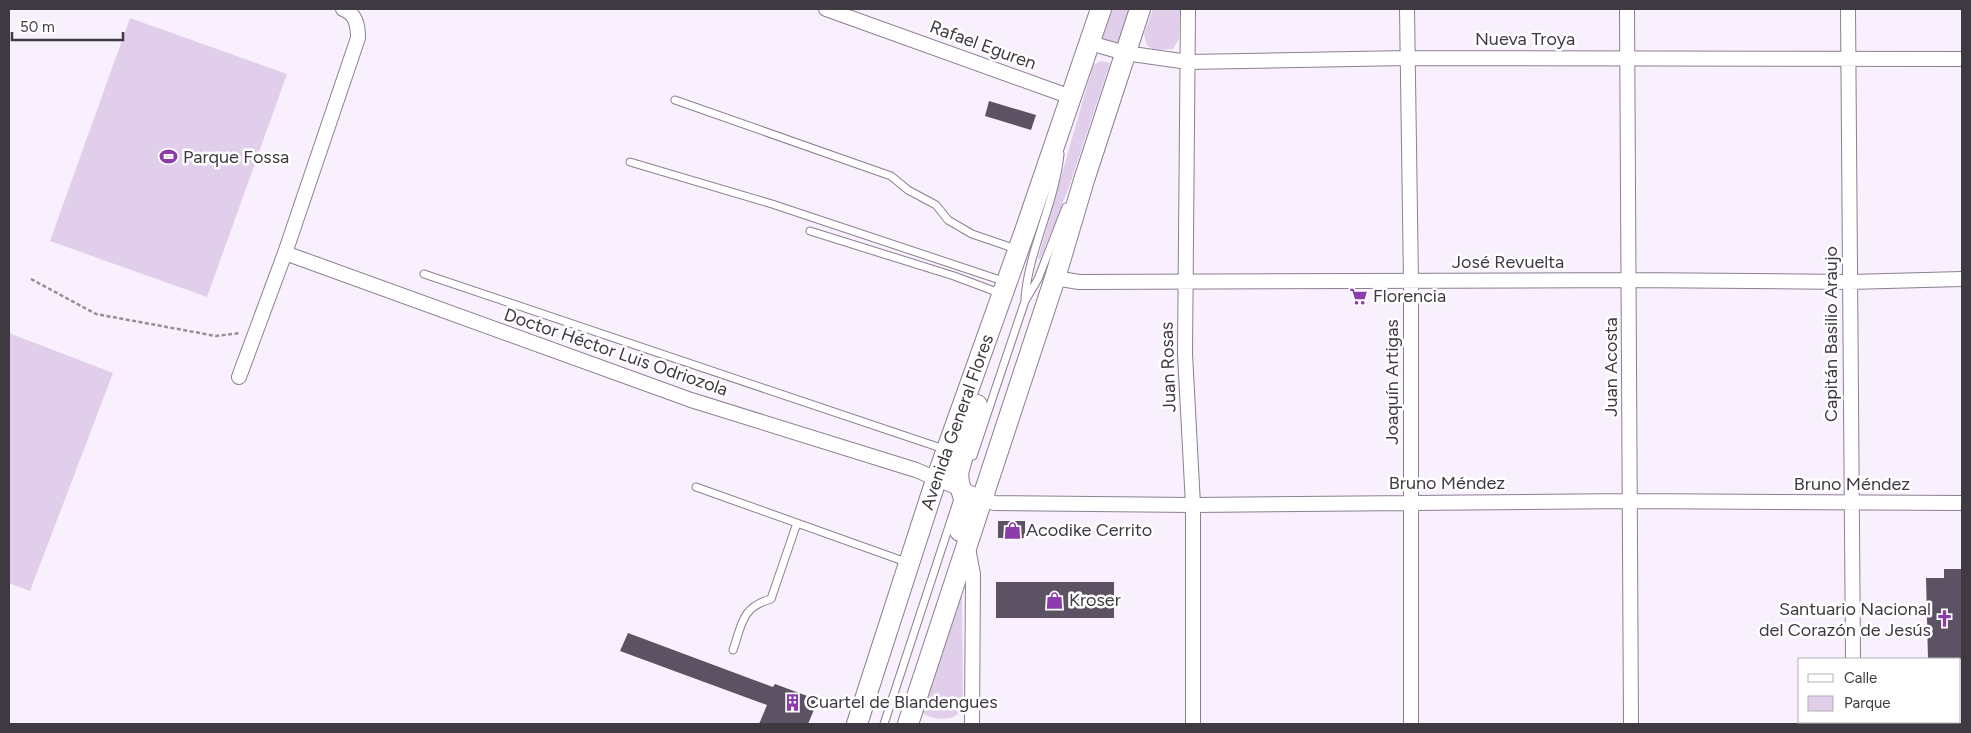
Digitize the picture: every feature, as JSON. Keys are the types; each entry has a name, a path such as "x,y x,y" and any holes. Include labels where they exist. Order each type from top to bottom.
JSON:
{"main road":[{"name":"Avenida General Flores","path":"857,724 936,480 1102,9"},
{"name":"Avenida General Flores","path":"908,724 1055,278 1084,180 1140,9"},
{"path":"953,589 950,564 965,515 966,505 964,482 958,473 986,378 985,344"}],"street":[{"path":"239,377 285,253 358,38 358,25 354,17 343,9"},
{"name":"Rafael Eguren","path":"826,9 860,14 1071,97"},
{"name":"Juan Rosas","path":"1188,9 1185,354 1193,505 1193,724"},
{"name":"Joaquín Artigas","path":"1407,9 1412,502 1412,724"},
{"name":"Juan Acosta","path":"1627,9 1631,724"},
{"name":"Capitán Basilio Araujo","path":"1848,9 1853,658"},
{"name":"Nueva Troya","path":"1090,43 1125,53 1188,62 1408,58 1962,59"},
{"name":"Doctor Héctor Luis Odriozola","path":"285,253 691,400 916,470 936,480"},
{"name":"José Revuelta","path":"1055,278 1079,282 1630,280 1849,282 1962,279"},
{"name":"Bruno Méndez","path":"936,480 964,482 982,500 994,503 1193,505 1631,501 1962,503"},
{"path":"967,547 973,574 972,724"}],"lane":[{"path":"675,100 890,176 908,190 936,205 948,220 972,234 1018,250"},
{"name":"Avenida General Flores","path":"1025,301 1027,277 1058,174 1062,124"},
{"path":"630,162 772,204 1004,288"},
{"name":"Avenida General Flores","path":"969,466 1025,301 1038,279 1075,186 1084,180"},
{"path":"810,231 954,276 1004,288"},
{"path":"424,274 947,450"},
{"name":"Avenida General Flores","path":"884,724 964,482"},
{"path":"696,488 909,563"},
{"path":"733,650 748,610 757,603 770,599 798,523"}],"path":[{"path":"31,279 96,314 216,336 257,330"}],"green space":[{"path":"1112,9 1129,9 1118,42 1109,43 1101,40"},
{"path":"1153,9 1180,9 1179,39 1173,49 1154,50 1147,45 1144,34"},
{"name":"Parque Fossa","path":"130,18 287,74 207,297 50,241"},
{"path":"1101,61 1110,63 1069,187 1040,260 1038,258 1093,65"},
{"path":"9,333 113,373 30,591 9,583"},
{"path":"962,591 963,706 952,718 933,718 922,712"}],"building":[{"path":"989,101 1036,115 1031,130 985,116"},
{"name":"Acodike Cerrito","path":"998,521 1025,521 1025,538 998,538"},
{"name":"Santuario Nacional del Corazón de Jesús","path":"1944,569 1962,569 1962,659 1928,658 1926,578 1944,578"},
{"name":"Kroser","path":"996,582 1114,582 1114,618 996,618"},
{"path":"628,633 773,687 775,684 818,700 808,724 759,724 767,705 620,651"}],"place":[{"name":"Parque Fossa","path":"169,157"},
{"name":"Florencia","path":"1359,296"},
{"name":"Acodike Cerrito","path":"1012,530"},
{"name":"Kroser","path":"1055,600"},
{"name":"Santuario Nacional del Corazón de Jesús","path":"1945,619"},
{"name":"Cuartel de Blandengues","path":"792,702"}]}
